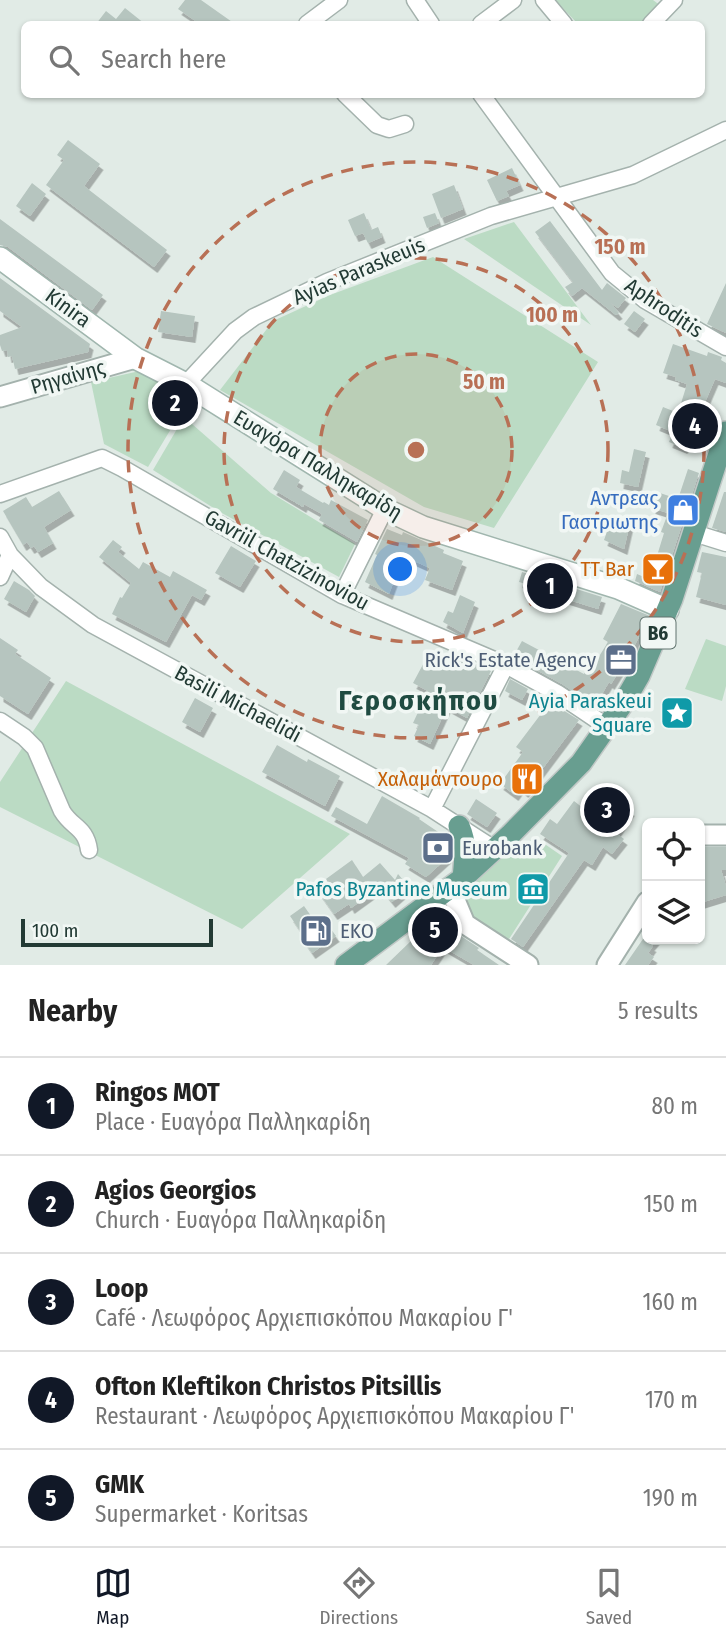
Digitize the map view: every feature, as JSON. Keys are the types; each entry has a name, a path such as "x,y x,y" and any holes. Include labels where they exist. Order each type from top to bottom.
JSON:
{"main road":[{"name":"Kinira","path":"0,258 135,358"},
{"name":"Ευαγόρα Παλληκαρίδη","path":"135,358 186,384 385,509 423,527 618,588 668,610"},
{"name":"B6","path":"346,965 457,883 581,763 639,676 668,610 726,432"},
{"path":"457,883 465,845 459,826"}],"street":[{"path":"311,21 339,0"},
{"path":"415,0 429,21"},
{"path":"485,21 513,0"},
{"path":"544,0 562,21"},
{"path":"654,21 674,0"},
{"path":"349,98 377,125 389,129 405,124"},
{"name":"Aphroditis","path":"484,98 612,273 645,300 726,347"},
{"name":"Ayias Paraskeuis","path":"186,384 235,331 254,317 327,282 491,216 633,175 726,130"},
{"path":"431,241 446,252"},
{"name":"Ρηγαίνης","path":"0,397 135,358"},
{"name":"Gavriil Chatzizinoviou","path":"0,494 102,458 342,594 506,666 556,693 606,726"},
{"path":"342,594 385,509"},
{"path":"694,533 726,543"},
{"name":"Basili Michaelidi","path":"0,537 10,555 41,587 93,625 432,809 495,849"},
{"path":"0,577 10,555"},
{"path":"432,809 506,666"},
{"path":"0,721 35,748 62,811 68,820 84,833 89,850"},
{"path":"705,835 726,835"},
{"path":"457,883 465,924"},
{"path":"422,909 465,924 528,965"},
{"path":"607,965 642,910"}],"green space":[{"path":"555,0 653,0 661,6 645,21 575,21"},
{"path":"514,222 591,325 464,239"},
{"path":"433,257 598,362 494,528 424,507 220,390 273,321 330,295"},
{"path":"144,370 189,399 148,467 104,444 91,382"},
{"path":"184,417 271,493 355,544 339,577 220,512 153,470"},
{"path":"706,639 726,646 726,686 722,701 685,689"},
{"path":"66,681 350,834 242,929 0,807 0,782"},
{"path":"536,838 562,856 509,939 474,917 465,892 497,861"}],"building":[{"path":"185,0 201,0 231,21 196,21 178,9"},
{"path":"125,8 141,21 98,21 106,11 116,19"},
{"path":"68,140 100,164 84,186 167,250 154,267 46,185 64,160 57,155"},
{"path":"512,168 520,185 506,191 509,196 497,201 487,180"},
{"path":"32,183 46,194 30,216 16,206"},
{"path":"454,185 463,209 441,218 432,194"},
{"path":"364,213 371,230 378,227 382,237 368,243 363,233 355,236 348,220"},
{"path":"435,213 439,223 427,228 423,217"},
{"path":"0,219 103,295 92,310 8,247 0,245"},
{"path":"550,221 602,290 607,283 626,298 618,308 611,303 619,313 616,315 582,288 572,296 565,287 573,282 535,232"},
{"path":"0,278 90,344 88,352 15,369 12,356 8,357 7,350 2,351 0,335 22,327 0,311"},
{"path":"726,283 726,333 707,324"},
{"path":"161,311 195,316 192,337 158,332"},
{"path":"634,311 645,319 635,332 624,324"},
{"path":"673,344 707,356 708,352 722,357 721,360 726,363 726,383 715,379 702,409 691,405 679,434 688,438 684,448 669,442 673,432 656,425 663,407 678,413 687,384 663,373"},
{"path":"174,395 183,401 177,411 167,405"},
{"path":"634,449 646,452 638,487 620,483 622,470 629,472"},
{"path":"688,469 699,473 660,592 635,581 637,574 644,577 651,557 656,559 664,533 661,532 668,513 652,508 657,492 678,499"},
{"path":"284,470 300,480 296,487 323,503 329,505 331,500 368,520 357,542 319,520 322,514 304,504 303,507 273,489"},
{"path":"59,491 71,510 44,527 53,543 38,552 27,542 23,545 3,511 26,497 32,507"},
{"path":"726,492 726,532 712,528"},
{"path":"618,518 630,523 624,549 604,540 609,526 615,528"},
{"path":"387,529 402,535 403,532 463,561 452,590 425,580 430,568 403,556 389,594 365,582"},
{"path":"113,540 122,547 118,552 139,569 143,562 170,577 173,571 207,590 201,600 192,595 166,642 112,614 131,583 99,557"},
{"path":"231,546 256,561 240,587 215,573"},
{"path":"702,552 726,557 726,605 696,597 702,573 697,572"},
{"path":"522,572 602,597 598,609 528,587 529,585 519,582"},
{"path":"14,581 35,596 26,612 4,599"},
{"path":"460,595 475,602 463,633 443,622 448,611 453,613"},
{"path":"621,604 650,616 631,652 595,706 513,657 522,641 584,674 587,669 590,671 608,642 603,639"},
{"path":"0,638 18,650 15,654 51,678 28,714 0,696"},
{"path":"428,655 455,669 461,657 491,671 467,718 447,707 430,744 414,736 419,725 413,723 428,691 413,683"},
{"path":"510,679 528,689 522,700 505,691"},
{"path":"195,698 213,708 200,732 182,722"},
{"path":"545,699 579,720 525,792 520,788 515,795 500,784 523,752 516,747 544,710 539,706"},
{"path":"277,745 340,776 325,806 262,772"},
{"path":"598,786 631,810 616,833 624,839 612,854 603,847 592,865 584,860 523,947 511,939 569,853 540,834 550,819 557,824 574,801 583,808"},
{"path":"382,796 420,818 450,840 451,850 447,858 426,877 405,864 409,858 331,816 336,807 367,824"},
{"path":"476,799 497,813 487,827 467,814"},
{"path":"705,847 726,847 726,870 721,870 726,895 705,901"},
{"path":"352,860 363,877 380,863 395,880 398,874 409,887 392,902 380,887 351,908 349,904 334,914 315,887"},
{"name":"EKO","path":"304,906 318,926 325,921 336,936 312,953 290,916"},
{"path":"432,927 441,929 457,941 461,936 499,965 474,965 443,947 431,965 386,965 412,940"},
{"path":"642,940 642,944 652,944 648,953 654,957 648,965 625,965"}],"place":[{"name":"Agios Georgios","path":"175,403"},
{"name":"Ofton Kleftikon Christos Pitsillis","path":"695,426"},
{"name":"Αντρεας Γαστριωτης","path":"683,510"},
{"name":"TT Bar","path":"658,569"},
{"name":"Ringos MOT","path":"550,586"},
{"name":"Rick's Estate Agency","path":"621,660"},
{"name":"Ayia Paraskeui Square","path":"677,713"},
{"name":"Χαλαμάντουρο","path":"527,779"},
{"name":"Loop","path":"607,810"},
{"name":"Eurobank","path":"438,848"},
{"name":"Pafos Byzantine Museum","path":"533,889"},
{"name":"GMK","path":"435,930"},
{"name":"EKO","path":"316,931"}],"district":[{"name":"Γεροσκήπου","path":"419,700"}]}
